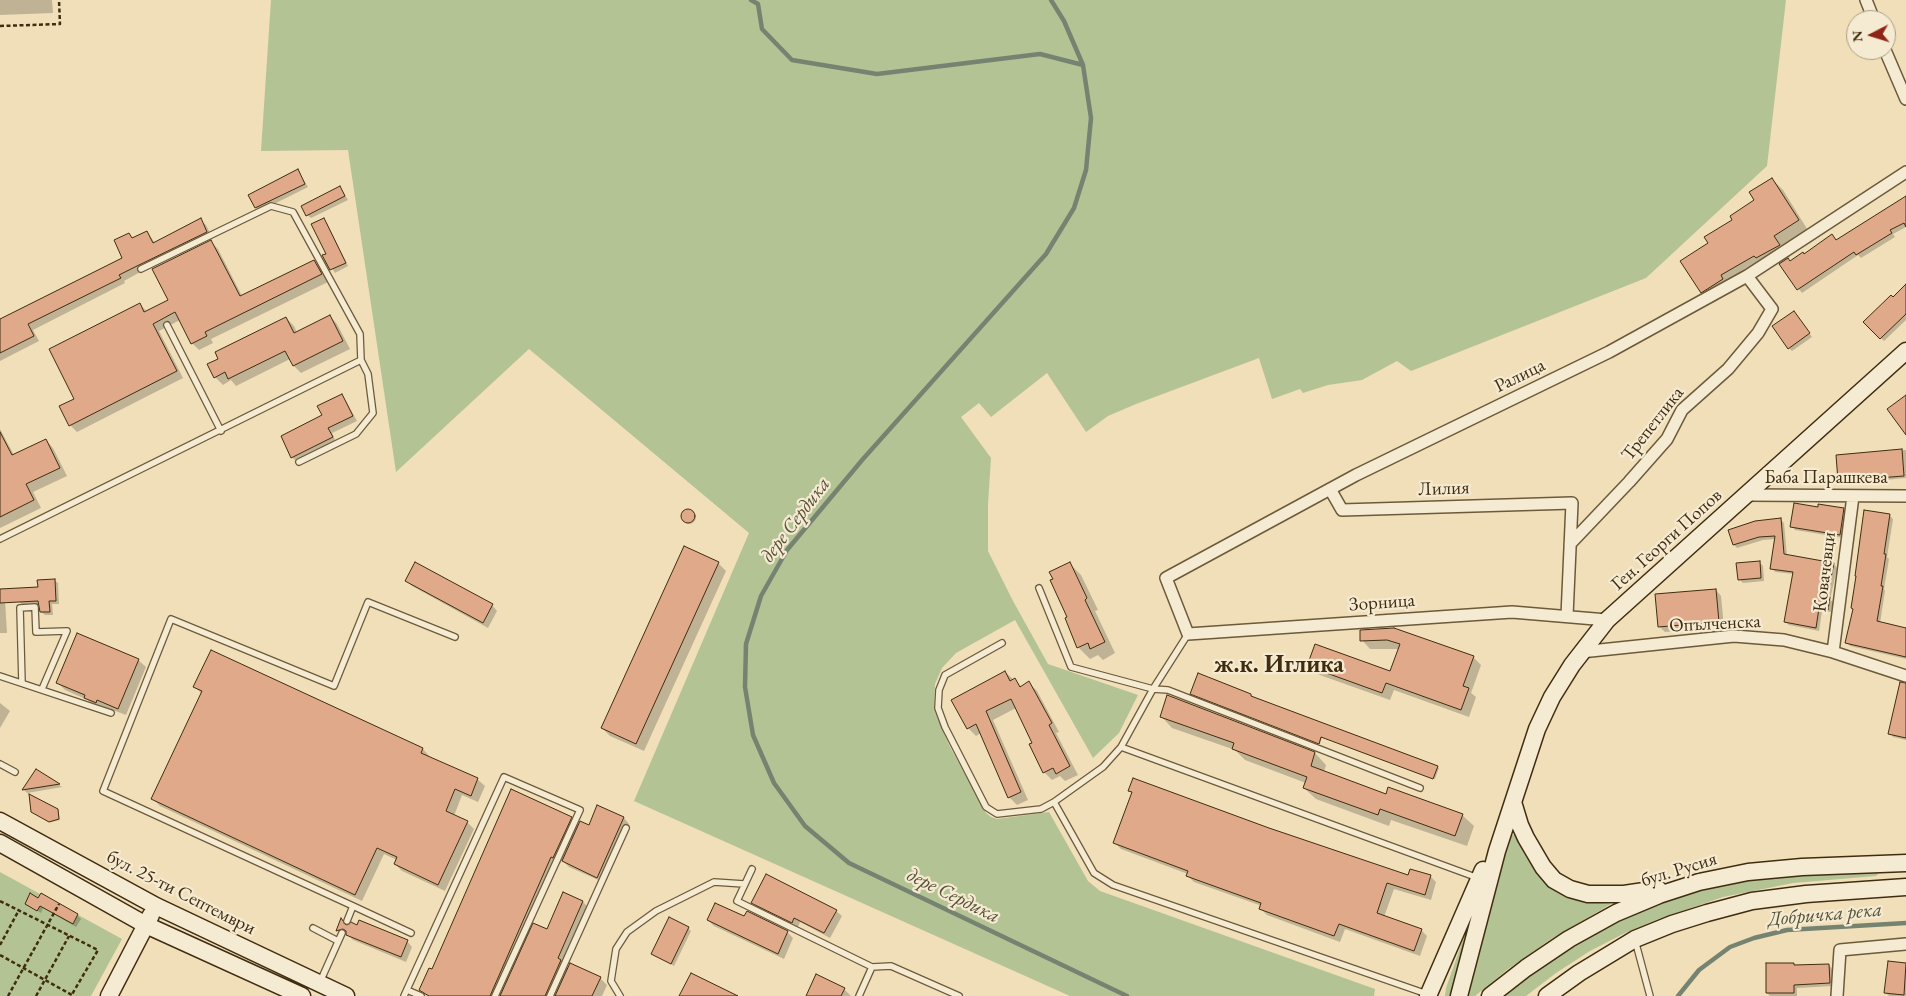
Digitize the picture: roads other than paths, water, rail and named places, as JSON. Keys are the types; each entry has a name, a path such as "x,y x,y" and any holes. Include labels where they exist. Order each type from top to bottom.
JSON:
{"main road":[{"name":"Ген. Георги Попов","path":"1513,802 1544,712 1562,680 1607,620 1906,351"},
{"path":"1430,996 1440,966 1513,802"},
{"path":"1513,802 1520,825 1543,868 1554,880 1570,889 1588,894 1624,894 1699,882"},
{"path":"1459,996 1496,851 1513,802"},
{"name":"бул. 25-ти Септември","path":"0,821 156,906 346,996"},
{"path":"0,843 146,925 302,996"},
{"name":"бул. Русия","path":"1490,996 1526,968 1569,939 1616,913 1659,895 1699,882 1748,872 1802,867 1906,863"},
{"path":"1546,996 1579,973 1635,940 1672,924 1752,901 1806,894 1906,888"},
{"path":"109,996 156,906"}],"street":[{"path":"1889,60 1906,99"},
{"name":"Ралица","path":"1188,634 1166,578 1330,489 1609,352 1747,276 1906,172"},
{"name":"Трепетлика","path":"1570,544 1629,482 1667,438 1682,410 1728,370 1758,333 1772,309 1747,276"},
{"name":"Лилия","path":"1330,489 1342,510 1572,503 1570,544"},
{"name":"Баба Парашкева","path":"1746,496 1906,496"},
{"name":"Ковачевци","path":"1832,652 1853,496"},
{"path":"1567,616 1570,544"},
{"name":"Зорница","path":"1188,634 1512,612 1607,620"},
{"name":"Опълченска","path":"1582,652 1734,636 1784,640 1832,652 1906,676"},
{"path":"1837,996 1840,950 1906,944"}],"lane":[{"path":"141,269 271,206 293,212 360,334 361,360 368,374 372,413 356,434 299,462"},
{"path":"167,325 221,431"},
{"path":"0,539 361,360"},
{"path":"1039,588 1071,667 1153,689 1168,690 1420,788"},
{"path":"411,933 103,791 170,619 334,686 368,602 455,636"},
{"path":"22,683 20,608 35,607 36,632 67,631 42,689"},
{"path":"1002,643 945,675 939,690 938,708 945,727 986,807 997,814 1041,809 1103,767 1121,747 1153,689 1188,634"},
{"path":"0,676 111,713"},
{"path":"1121,747 1480,879"},
{"path":"0,764 15,772"},
{"path":"421,996 405,993 504,776 580,810 495,996"},
{"path":"1054,802 1094,873 1113,885 1430,996"},
{"path":"550,996 626,828"},
{"path":"752,869 737,901 872,967 891,966 958,996"},
{"path":"620,996 611,980 616,950 627,932 656,911 714,882 744,884"},
{"path":"347,920 353,906"},
{"path":"313,928 338,941"},
{"path":"319,984 342,933"},
{"path":"1635,940 1650,996"},
{"path":"860,996 872,967"}],"waterway":[{"path":"751,0 758,4 762,29 792,60 877,74 1040,54 1083,65"},
{"name":"дере Сердика","path":"1051,0 1064,21 1083,65 1091,118 1086,170 1074,208 1046,254 863,459 787,550 761,596 746,644 745,687 753,735 774,783 805,826 849,863 1127,996"},
{"name":"Добричка река","path":"1678,996 1699,970 1730,947 1754,938 1787,930 1906,923"}],"district":[{"name":"ж.к. Иглика","path":"1279,665"}]}
